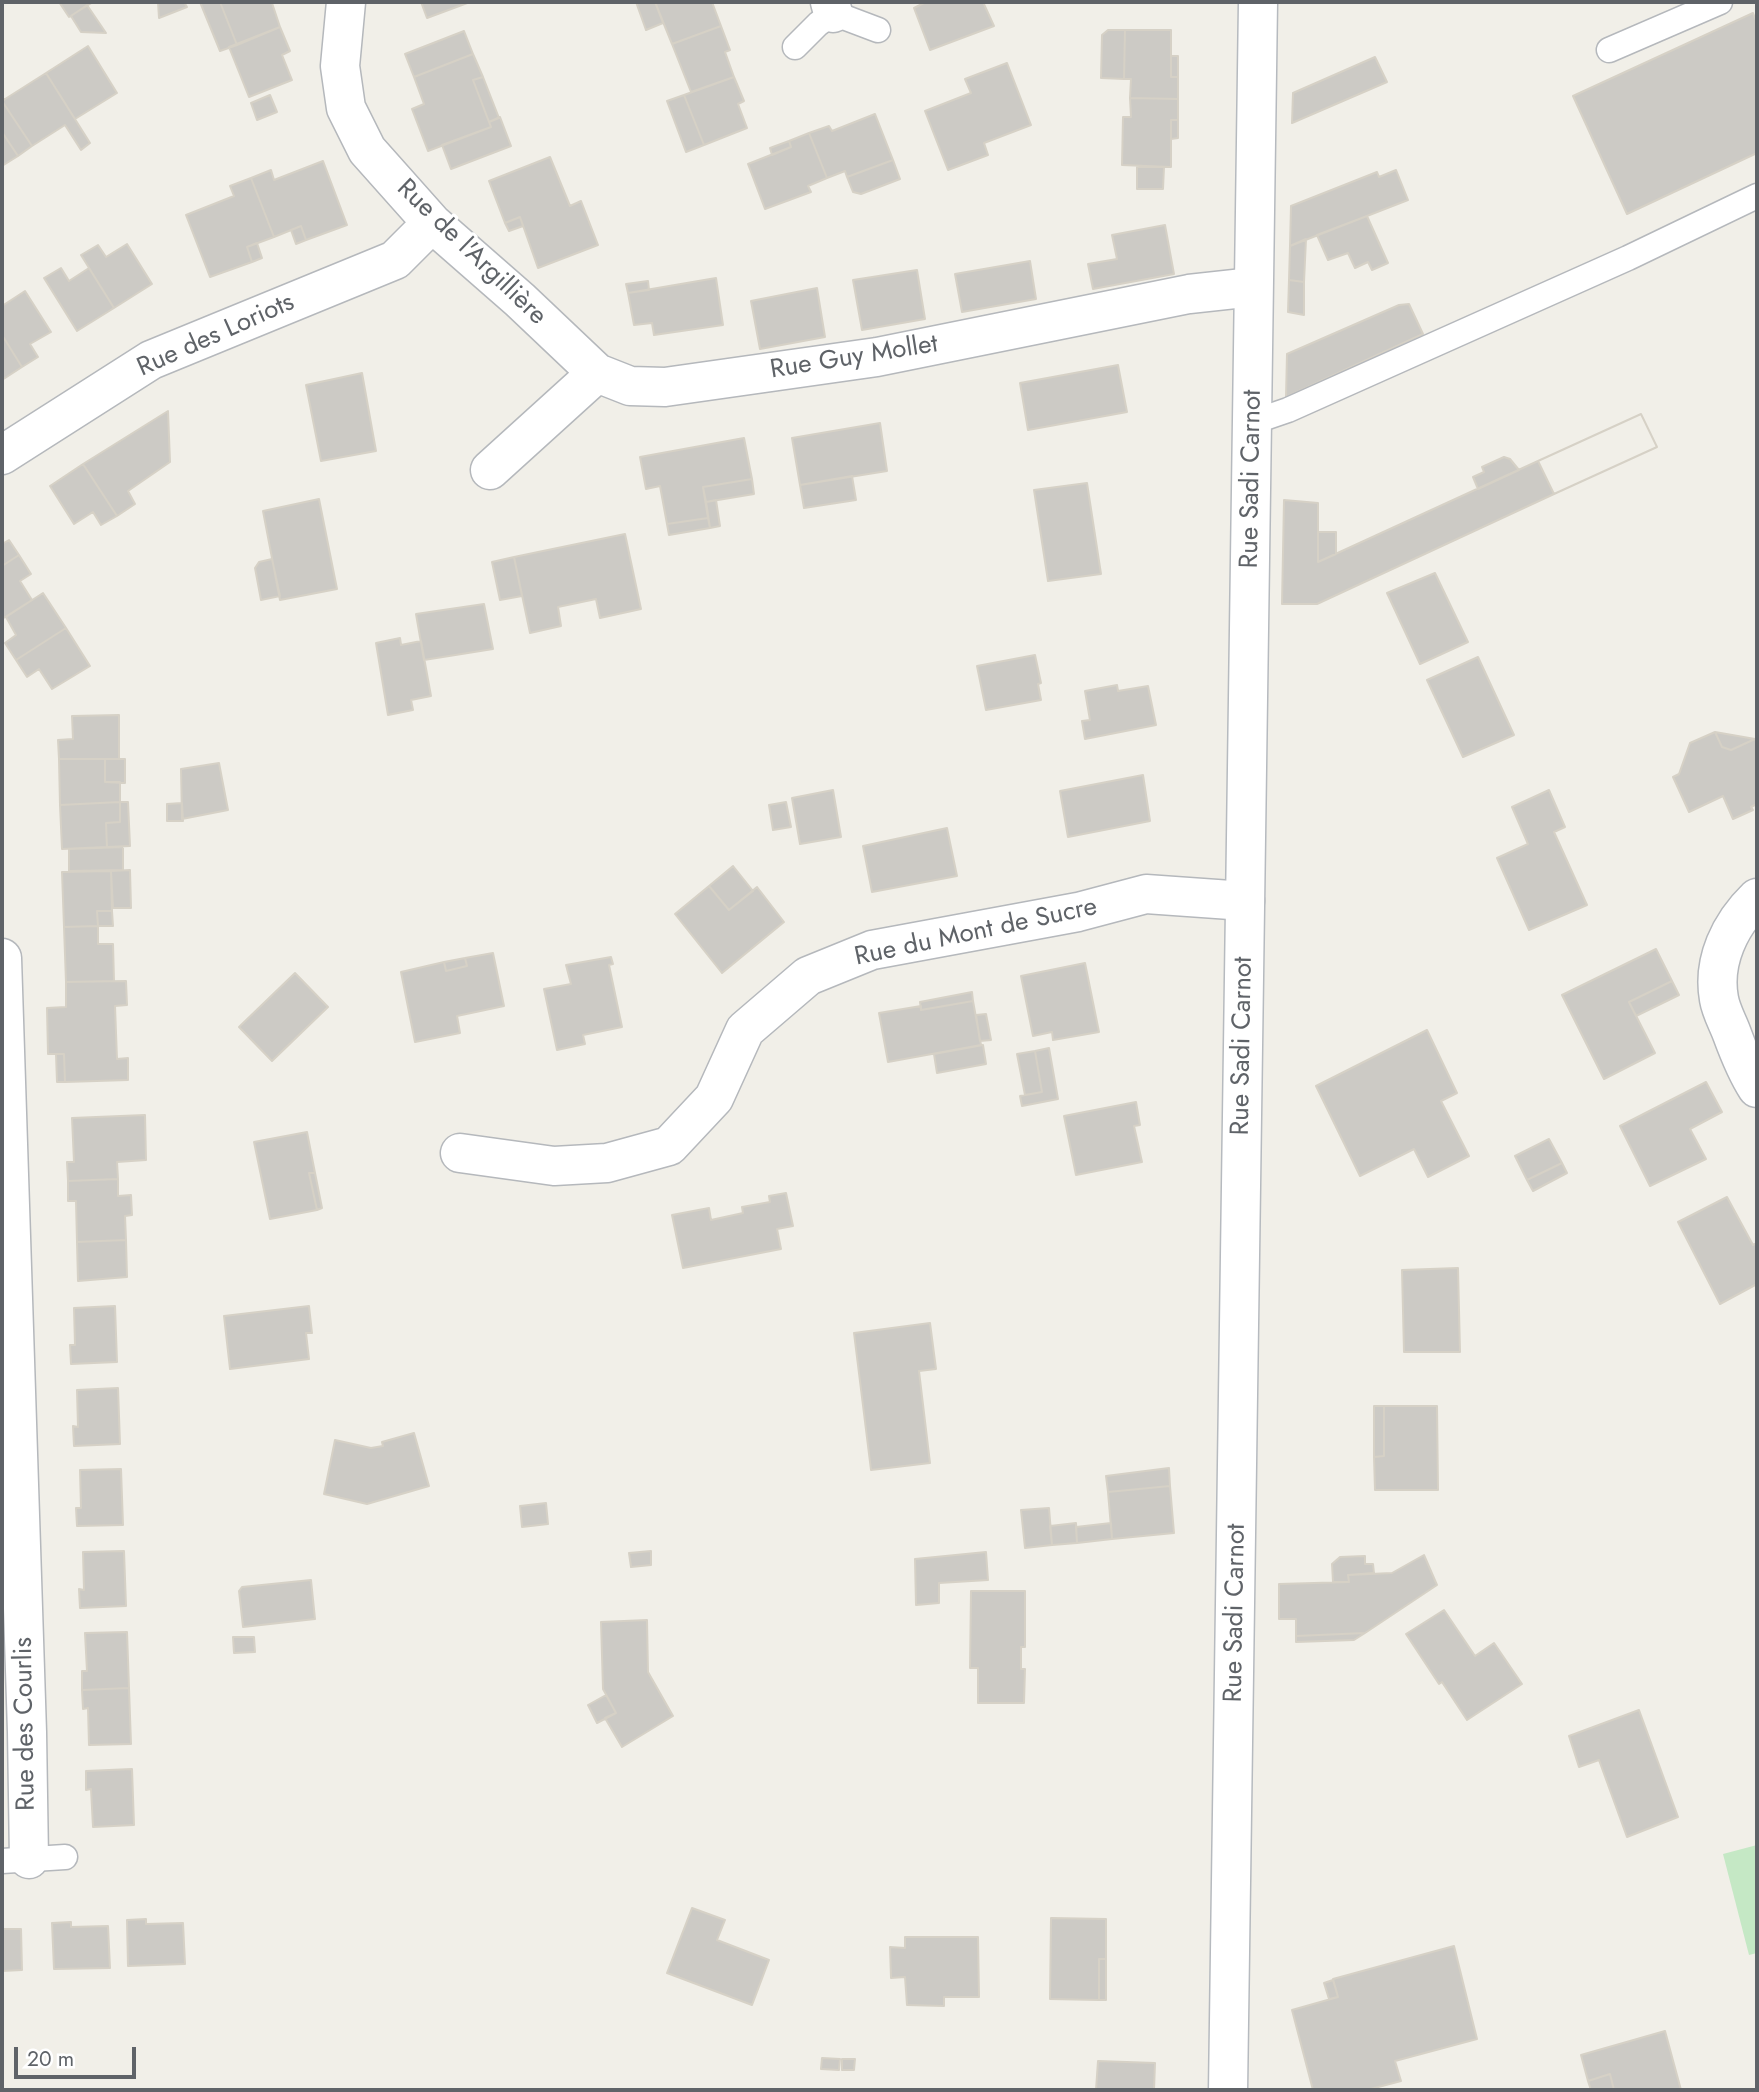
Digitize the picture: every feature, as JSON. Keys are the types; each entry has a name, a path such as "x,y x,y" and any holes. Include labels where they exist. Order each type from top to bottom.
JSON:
{"street":[{"name":"Rue de l'Argillière","path":"346,2 340,66 346,108 367,150 432,223 520,300 597,373"},
{"name":"Rue Sadi Carnot","path":"1228,2090 1258,2"},
{"name":"Rue des Loriots","path":"2,455 151,360 394,260 432,223"},
{"name":"Rue Guy Mollet","path":"597,373 630,386 665,387 877,357 1189,294 1254,287"},
{"path":"489,470 597,373"},
{"name":"Rue du Mont de Sucre","path":"460,1153 554,1167 607,1163 669,1146 714,1098 745,1030 808,976 872,950 1078,912 1146,894 1245,901"},
{"path":"1757,898 1740,914 1726,941 1717,968 1719,1000 1746,1070 1757,1088"},
{"name":"Rue des Courlis","path":"2,977 4,1114 32,1859"}],"lane":[{"path":"1609,50 1720,2"},
{"path":"795,47 831,8 878,30"},
{"path":"1253,422 1287,410 1628,258 1757,196"}],"green space":[{"path":"1757,1845 1757,1953 1749,1955 1723,1854"}],"building":[{"path":"59,2 93,2 69,17"},
{"path":"158,2 184,2 187,7 159,18"},
{"path":"200,2 220,2 237,45 220,51"},
{"path":"220,2 275,2 272,3 280,27 237,45"},
{"path":"421,2 470,2 427,18"},
{"path":"636,2 655,2 663,23 646,30"},
{"path":"655,2 712,2 721,26 672,44"},
{"path":"926,2 983,2 994,26 930,50 914,8"},
{"path":"87,5 106,33 81,32 71,16"},
{"path":"1753,13 1757,23 1757,153 1627,214 1573,96"},
{"path":"721,26 730,50 725,52 734,77 691,92 672,44"},
{"path":"280,27 290,51 282,55 292,80 249,97 229,47"},
{"path":"1108,30 1125,30 1124,79 1101,78 1102,35"},
{"path":"1125,30 1171,30 1171,77 1178,77 1178,99 1130,98 1131,79 1124,79"},
{"path":"464,31 473,54 414,77 405,54"},
{"path":"88,46 117,93 75,119 46,73"},
{"path":"473,54 483,77 473,80 491,127 428,151 412,109 424,104 414,77"},
{"path":"1171,56 1178,56 1178,77 1171,77"},
{"path":"1375,57 1387,82 1292,123 1293,93"},
{"path":"1007,63 1031,125 984,143 988,155 948,170 925,111 971,93 965,79"},
{"path":"46,73 90,143 81,150 65,125 32,146 2,101"},
{"path":"483,77 499,118 489,122 473,80"},
{"path":"734,77 744,101 738,104 747,128 704,145 684,95"},
{"path":"270,95 277,112 257,120 251,103"},
{"path":"684,95 704,145 686,152 667,101"},
{"path":"1130,98 1178,99 1178,120 1171,120 1171,167 1122,165 1123,117 1131,117"},
{"path":"2,101 32,146 18,156 2,132"},
{"path":"875,114 893,160 847,177 845,171 827,178 809,133 829,126 832,131"},
{"path":"500,117 511,146 451,169 442,145 491,127 489,122"},
{"path":"1171,120 1178,120 1178,138 1171,139"},
{"path":"2,132 18,156 2,166"},
{"path":"809,133 827,178 808,186 811,192 765,209 748,164 791,147 789,141"},
{"path":"789,141 791,147 772,155 770,148"},
{"path":"550,157 570,206 581,201 598,245 538,268 520,217 505,223 489,181"},
{"path":"893,160 900,179 861,194 853,192 847,177"},
{"path":"323,161 347,225 306,240 301,226 274,237 251,178 271,170 274,180"},
{"path":"1137,167 1164,167 1163,189 1137,189"},
{"path":"1396,170 1408,200 1290,246 1291,206 1377,172 1379,177"},
{"path":"251,178 274,237 247,247 252,262 210,277 186,215 234,196 230,186"},
{"path":"1367,216 1388,263 1372,270 1368,262 1355,268 1348,253 1328,260 1317,235"},
{"path":"520,217 523,226 509,231 505,223"},
{"path":"1165,225 1174,274 1093,289 1088,264 1117,259 1112,235"},
{"path":"301,226 306,240 296,244 291,230"},
{"path":"1306,239 1304,282 1289,280 1290,246"},
{"path":"257,243 262,258 252,262 247,247"},
{"path":"127,244 152,284 114,308 81,255 98,245 106,257"},
{"path":"1030,261 1036,299 962,312 955,274"},
{"path":"61,268 69,281 89,268 114,308 77,331 44,278"},
{"path":"917,270 925,319 862,330 853,280"},
{"path":"716,278 723,325 654,335 652,323 634,325 628,293"},
{"path":"1289,280 1304,282 1304,315 1288,312"},
{"path":"648,281 649,290 628,293 626,284"},
{"path":"817,288 825,337 760,349 751,301"},
{"path":"25,291 51,332 30,344 38,357 22,367 2,335 2,306"},
{"path":"1409,304 1423,334 1286,397 1287,354 1399,305"},
{"path":"2,335 22,367 2,380"},
{"path":"1118,365 1127,412 1028,430 1020,383"},
{"path":"362,373 376,451 321,461 306,385"},
{"path":"168,411 170,462 128,491 135,504 117,516 83,464"},
{"path":"1641,414 1657,447 1554,494 1538,461"},
{"path":"1641,414 1657,447 1554,494 1538,461"},
{"path":"880,423 887,471 800,485 792,438"},
{"path":"744,438 752,479 703,487 708,518 667,524 660,486 646,489 640,457"},
{"path":"1504,457 1510,459 1519,470 1478,489 1473,477 1484,472 1482,467"},
{"path":"1538,461 1554,494 1317,604 1282,604 1284,500 1318,503 1318,562"},
{"path":"83,464 117,516 101,525 93,512 74,524 50,486"},
{"path":"852,476 856,500 804,508 800,485"},
{"path":"752,479 754,494 706,502 703,487"},
{"path":"1087,483 1101,574 1048,581 1034,490"},
{"path":"319,499 337,589 280,600 263,511"},
{"path":"716,500 720,526 710,528 706,502"},
{"path":"708,518 710,528 669,535 667,524"},
{"path":"1318,532 1336,532 1336,554 1318,562"},
{"path":"625,534 641,609 600,618 596,599 558,607 561,626 530,633 514,557"},
{"path":"9,540 19,555 2,566 2,544"},
{"path":"19,555 31,574 20,581 32,600 2,619 2,566"},
{"path":"514,557 522,596 500,600 492,562"},
{"path":"272,559 280,596 261,600 255,568 259,562"},
{"path":"1435,573 1468,642 1420,664 1387,593"},
{"path":"43,593 66,628 16,660 5,643 16,635 6,617"},
{"path":"484,604 493,649 424,660 416,614"},
{"path":"66,628 90,666 52,689 39,669 27,677 16,660"},
{"path":"400,638 401,645 421,641 431,696 411,700 413,710 388,715 376,643"},
{"path":"1035,655 1041,683 1038,684 1041,700 986,710 977,666"},
{"path":"1478,657 1514,735 1463,757 1427,680"},
{"path":"1117,685 1118,691 1148,686 1156,725 1085,739 1082,721 1090,720 1085,691"},
{"path":"119,715 119,759 59,759 58,740 73,739 72,716"},
{"path":"1715,732 1722,747 1731,750 1755,739 1757,743 1757,804 1751,807 1753,810 1733,819 1723,796 1689,812 1673,777 1679,774 1690,743"},
{"path":"1715,732 1755,739 1731,750 1722,747"},
{"path":"59,759 105,759 105,782 120,782 120,802 60,805"},
{"path":"105,759 125,759 125,783 105,782"},
{"path":"219,763 228,810 182,819 181,769"},
{"path":"1143,775 1150,821 1068,837 1060,791"},
{"path":"833,790 841,837 800,844 792,798"},
{"path":"1549,790 1565,827 1554,832 1587,905 1529,930 1497,858 1528,844 1512,807"},
{"path":"120,802 128,802 130,846 107,847 106,823 120,822"},
{"path":"120,802 120,822 106,823 107,847 62,849 60,805"},
{"path":"786,802 791,827 773,830 769,805"},
{"path":"182,803 183,821 167,821 167,804"},
{"path":"947,828 957,876 872,892 863,846"},
{"path":"123,847 123,870 69,871 69,849"},
{"path":"733,866 753,891 729,910 709,886"},
{"path":"130,870 131,908 113,908 111,871"},
{"path":"111,871 112,911 97,911 98,926 64,927 62,872"},
{"path":"709,886 729,910 757,887 784,922 722,973 675,914"},
{"path":"97,911 112,911 113,926 98,926"},
{"path":"98,926 98,944 113,944 114,981 66,982 64,927"},
{"path":"1656,949 1672,981 1629,1002 1655,1053 1604,1079 1562,995"},
{"path":"493,953 504,1006 457,1016 460,1033 415,1042 401,972 444,962 446,971 467,966 465,958"},
{"path":"611,957 613,964 609,965 622,1027 583,1035 585,1044 557,1050 544,989 571,984 566,965"},
{"path":"465,958 467,966 446,971 444,962"},
{"path":"1085,963 1099,1032 1053,1040 1052,1032 1033,1036 1021,976"},
{"path":"295,973 328,1007 272,1061 239,1027"},
{"path":"126,981 127,1005 115,1006 117,1059 128,1058 128,1080 65,1082 64,1054 48,1054 47,1008 66,1007 66,982"},
{"path":"1672,981 1679,995 1636,1016 1629,1002"},
{"path":"972,992 973,1001 921,1010 920,1002"},
{"path":"973,1001 981,1045 888,1062 879,1013 921,1006 921,1010"},
{"path":"986,1014 991,1040 980,1041 976,1015"},
{"path":"1427,1030 1457,1093 1441,1101 1469,1156 1428,1177 1414,1149 1360,1176 1316,1086"},
{"path":"983,1045 986,1064 937,1073 934,1054"},
{"path":"1049,1048 1058,1099 1022,1106 1020,1096 1042,1092 1035,1051"},
{"path":"1035,1051 1042,1092 1025,1095 1017,1054"},
{"path":"56,1054 64,1054 65,1082 57,1082"},
{"path":"1706,1082 1722,1112 1690,1129 1706,1159 1650,1186 1620,1126"},
{"path":"1136,1102 1140,1125 1134,1126 1142,1162 1076,1175 1064,1116"},
{"path":"145,1115 146,1160 117,1162 118,1179 68,1181 67,1162 74,1162 72,1118"},
{"path":"307,1132 315,1173 309,1173 317,1210 270,1219 254,1142"},
{"path":"1549,1139 1562,1163 1527,1180 1515,1156"},
{"path":"1562,1163 1567,1173 1533,1191 1527,1180"},
{"path":"309,1173 315,1173 322,1208 317,1210"},
{"path":"118,1179 118,1196 131,1195 132,1215 125,1216 126,1240 77,1242 76,1201 68,1201 68,1181"},
{"path":"786,1193 793,1226 777,1229 781,1249 683,1268 672,1215 709,1208 711,1220 743,1213 742,1207 770,1202 769,1196"},
{"path":"1727,1197 1753,1245 1757,1243 1757,1284 1720,1304 1678,1222"},
{"path":"126,1240 127,1277 78,1281 77,1242"},
{"path":"1458,1268 1460,1352 1404,1352 1402,1270"},
{"path":"115,1306 117,1362 71,1364 70,1345 75,1345 74,1308"},
{"path":"309,1306 312,1333 306,1333 309,1359 230,1369 224,1316"},
{"path":"930,1323 936,1369 919,1371 930,1463 871,1470 854,1333"},
{"path":"118,1388 120,1444 74,1446 73,1426 78,1427 77,1390"},
{"path":"1374,1406 1384,1406 1384,1456 1374,1457"},
{"path":"1384,1406 1437,1406 1438,1490 1375,1490 1374,1457 1384,1456"},
{"path":"414,1433 429,1486 367,1504 324,1494 335,1440 371,1448"},
{"path":"1169,1468 1170,1486 1108,1492 1106,1476"},
{"path":"121,1469 123,1525 77,1526 76,1508 81,1508 80,1470"},
{"path":"1170,1486 1174,1533 1112,1539 1108,1492"},
{"path":"546,1503 548,1524 522,1527 520,1506"},
{"path":"1049,1508 1052,1545 1025,1548 1021,1510"},
{"path":"1076,1523 1077,1543 1052,1545 1050,1526"},
{"path":"1111,1523 1112,1539 1077,1543 1076,1527"},
{"path":"124,1551 126,1606 80,1608 79,1589 84,1590 83,1552"},
{"path":"651,1551 651,1565 631,1567 629,1553"},
{"path":"986,1552 988,1580 939,1583 939,1603 916,1605 915,1559"},
{"path":"1424,1555 1437,1585 1365,1633 1296,1636 1296,1619 1279,1619 1279,1584 1349,1582 1348,1575 1392,1573"},
{"path":"1365,1556 1365,1564 1373,1564 1374,1573 1348,1575 1349,1582 1333,1582 1332,1564 1340,1557"},
{"path":"311,1580 315,1619 243,1627 239,1591 242,1587"},
{"path":"971,1591 1025,1591 1025,1647 1021,1647 1021,1669 1025,1669 1024,1703 978,1703 978,1668 970,1668"},
{"path":"1444,1610 1475,1656 1494,1643 1522,1684 1467,1720 1406,1634"},
{"path":"647,1620 648,1672 673,1716 622,1747 605,1718 616,1713 603,1689 601,1622"},
{"path":"127,1632 129,1688 82,1690 82,1671 87,1671 85,1633"},
{"path":"1365,1633 1354,1640 1296,1642 1296,1636"},
{"path":"233,1637 254,1637 255,1652 234,1653"},
{"path":"129,1688 131,1744 89,1745 88,1708 83,1709 82,1690"},
{"path":"606,1695 616,1713 597,1723 588,1705"},
{"path":"1639,1710 1678,1817 1627,1837 1599,1760 1579,1767 1569,1736"},
{"path":"132,1769 134,1825 93,1827 91,1789 86,1790 86,1771"},
{"path":"692,1908 725,1920 717,1940 769,1960 752,2005 667,1973"},
{"path":"1051,1918 1106,1919 1106,1959 1099,1959 1099,2000 1050,1999"},
{"path":"146,1919 146,1924 183,1923 185,1964 128,1966 127,1920"},
{"path":"71,1922 71,1927 108,1926 110,1968 54,1969 52,1923"},
{"path":"2,1929 21,1929 22,1970 2,1971"},
{"path":"905,1937 978,1937 979,1997 944,1997 944,2006 907,2005 905,1977 891,1978 890,1947 905,1948"},
{"path":"1454,1946 1477,2039 1395,2061 1401,2081 1367,2090 1313,2090 1292,2010 1338,1997 1333,1979"},
{"path":"1099,1959 1106,1959 1106,2000 1099,2000"},
{"path":"1333,1980 1338,1997 1329,1999 1324,1983"},
{"path":"1665,2031 1681,2090 1614,2090 1610,2074 1588,2081 1581,2055"},
{"path":"822,2058 840,2059 839,2070 821,2069"},
{"path":"842,2059 855,2059 854,2070 842,2070"},
{"path":"1098,2061 1155,2063 1154,2090 1096,2090"},
{"path":"1610,2074 1614,2090 1591,2090 1588,2081"}]}
